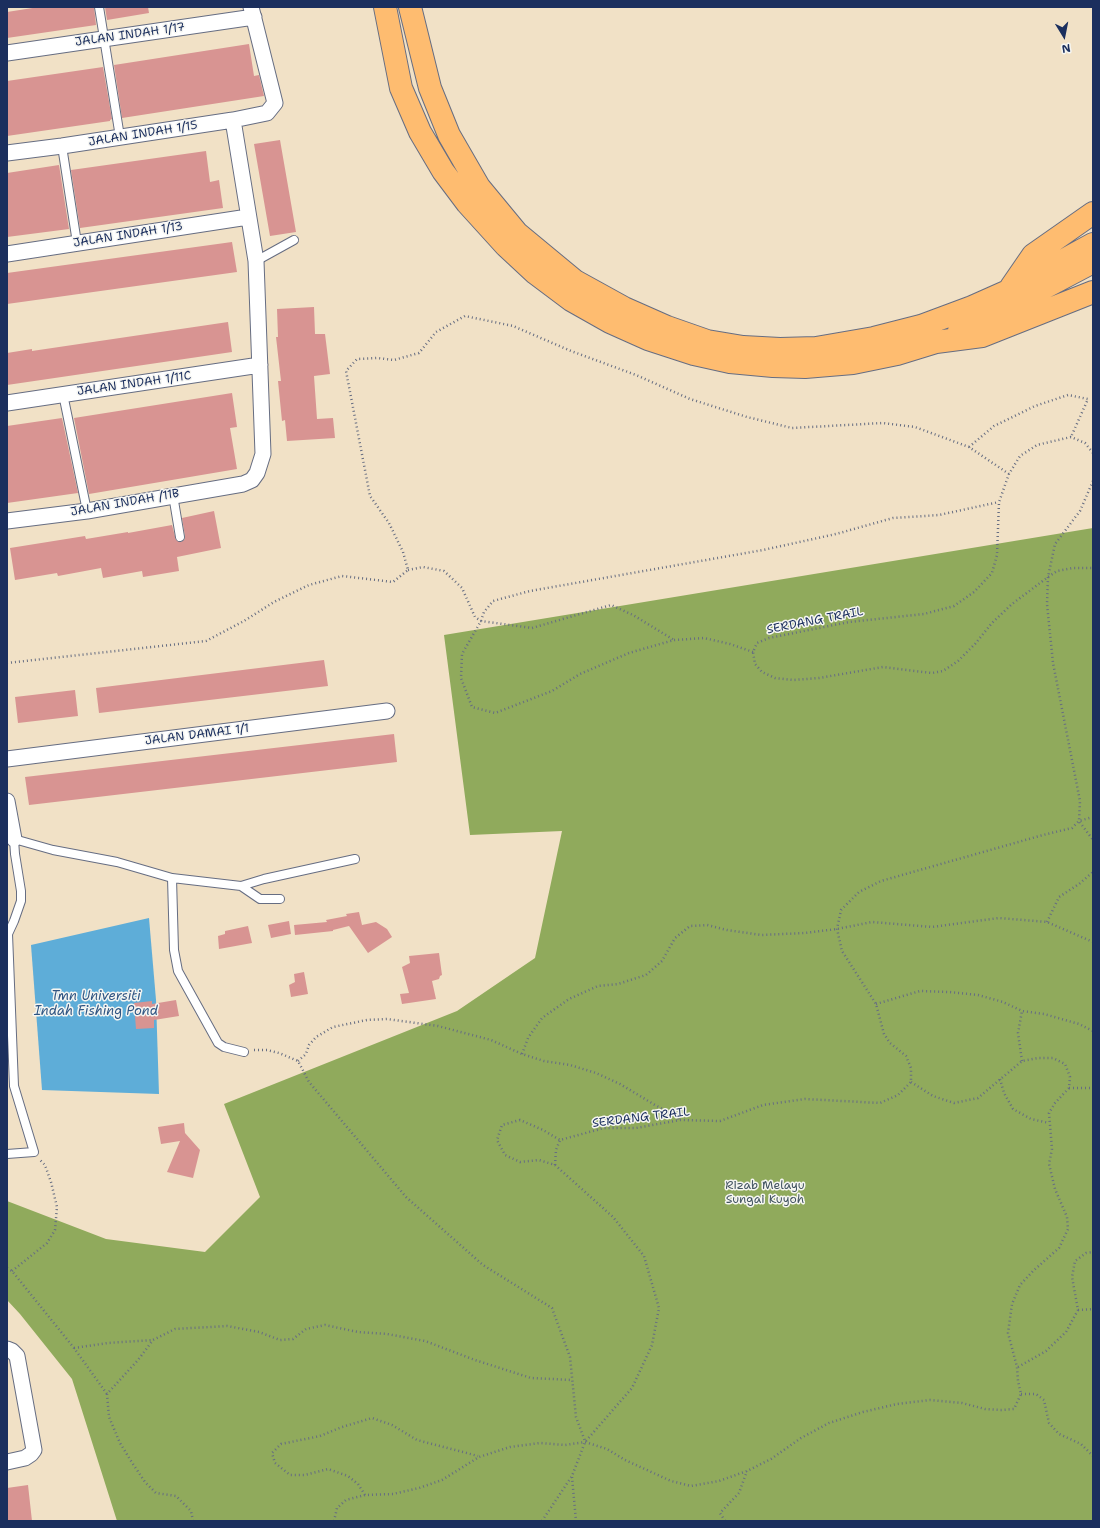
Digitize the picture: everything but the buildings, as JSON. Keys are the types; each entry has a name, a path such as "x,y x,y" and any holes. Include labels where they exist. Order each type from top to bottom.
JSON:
{"highway":[{"path":"385,7 400,88 420,132 443,171 466,203 506,246 535,273 571,300 610,322 648,339 694,354 730,362 805,367 853,363 897,354 936,342 1008,307 1093,262"},
{"path":"410,7 430,88 449,135 478,187 517,233 575,281 624,308 667,327 708,341 743,347 780,349 816,348 874,338 921,326 972,307 1008,291 1093,244"},
{"path":"1008,291 1033,255 1093,213"},
{"path":"936,342 982,336 1093,292"}],"street":[{"name":"JALAN INDAH 1/17","path":"7,53 104,39 253,12"},
{"name":"JALAN INDAH 1/15","path":"7,153 233,120 267,113 275,103 253,12"},
{"path":"233,120 256,261 260,365"},
{"name":"JALAN INDAH 1/13","path":"7,254 248,216"},
{"name":"JALAN INDAH 1/11C","path":"7,402 260,365"},
{"name":"JALAN INDAH /11B","path":"7,521 87,510 243,484 252,480 257,473 263,454 260,365"},
{"name":"JALAN DAMAI 1/1","path":"7,759 387,711"},
{"path":"7,801 14,839"},
{"path":"7,1349 12,1351 17,1356 34,1450 26,1458 7,1462"}],"lane":[{"path":"99,7 120,137"},
{"path":"62,146 77,243"},
{"path":"256,261 294,240"},
{"path":"64,394 87,510"},
{"path":"173,495 180,537"},
{"path":"7,1154 34,1152 10,1087 8,934 21,901 14,839 53,850 117,862 172,878 241,886 264,879 355,859"},
{"path":"172,878 174,950 178,971 218,1043 224,1047 244,1052"},
{"path":"241,886 260,899 280,899"}],"path":[{"path":"408,570 403,552 389,523 370,496 346,371 357,359 377,358 394,360 419,353 436,332 465,316 513,326 571,351 636,375 690,399 747,418 792,428 883,423 915,428 969,447 1009,474"},
{"path":"969,447 994,426 1035,406 1068,395 1088,398 1071,437 1085,443 1093,453"},
{"name":"SERDANG TRAIL","path":"753,652 757,643 782,635 849,622 924,614 954,606 974,592 992,573 997,555 999,502 1009,474 1020,456 1037,445 1071,437"},
{"path":"1093,481 1080,511 1055,544 1048,577 1047,604 1053,663 1080,801 1080,821 1093,840"},
{"path":"999,502 939,515 893,518 836,534 764,550 530,591 493,601 484,612 482,621 462,654 461,678 472,706 494,713 552,690 580,674 629,653 674,640 704,638 730,644 753,652 755,664 762,672 775,678 793,680 819,678 884,667 932,673 943,671 958,661 975,644 992,623 1012,604 1057,571 1073,568 1093,568"},
{"path":"7,663 206,641 244,621 274,602 309,586 342,576 393,582 408,570 423,567 444,571 462,588 475,618 482,621 532,628 611,605 633,615 674,640"},
{"path":"334,1521 337,1508 346,1500 365,1496 393,1494 419,1488 442,1480 479,1456 510,1447 540,1443 564,1445 585,1442 607,1449 625,1460 671,1482 691,1486 719,1481 747,1471 771,1459 800,1438 829,1423 863,1412 897,1404 930,1400 962,1403 985,1409 1014,1409 1021,1394 1017,1367 1008,1333 1012,1304 1020,1285 1033,1270 1059,1248 1068,1229 1067,1217 1049,1164 1052,1149 1049,1113 1055,1103 1069,1088 1070,1077 1065,1064 1053,1058 1038,1058 1022,1061 978,1098 954,1103 932,1096 911,1082 911,1068 906,1056 890,1043 884,1034 876,1004 842,951 837,929 841,910 859,892 881,881 1072,828 1080,821 1093,817"},
{"path":"1047,922 1058,897 1079,884 1093,872"},
{"path":"522,1054 528,1038 542,1018 569,999 598,986 618,984 646,974 662,961 675,938 690,926 707,926 761,935 805,933 837,929 872,922 932,926 999,918 1047,922 1093,942"},
{"path":"876,1004 920,992 949,992 978,995 1003,1002 1022,1011 1044,1014 1079,1024 1093,1031"},
{"path":"1022,1011 1018,1033 1022,1061"},
{"path":"298,1061 306,1054 309,1045 316,1037 333,1027 366,1020 380,1019 438,1026 491,1040 544,1062 570,1065 596,1073 620,1084 674,1115 680,1120"},
{"path":"244,1052 267,1050 278,1052 298,1061 309,1082 406,1196 483,1265 552,1308 570,1357 576,1416 585,1442"},
{"path":"1000,1079 1004,1093 1013,1108 1031,1119 1049,1123"},
{"name":"SERDANG TRAIL","path":"560,1140 604,1128 636,1128 680,1120 720,1121 763,1105 805,1099 880,1103 898,1095 911,1082"},
{"path":"1069,1088 1093,1088"},
{"path":"542,1521 572,1476 585,1442 632,1388 652,1345 658,1308 644,1256 613,1217 555,1165 539,1160 520,1162 505,1155 497,1140 502,1125 520,1120 560,1140 556,1150 555,1165"},
{"path":"12,1271 47,1243 55,1230 57,1207 51,1182 44,1165 34,1152"},
{"path":"1017,1367 1046,1351 1066,1332 1078,1310 1072,1277 1075,1261 1086,1253 1093,1252"},
{"path":"7,1268 12,1271 74,1348 107,1394 109,1418 120,1443 134,1466 156,1493 176,1496 191,1511 193,1521"},
{"path":"1078,1310 1093,1309"},
{"path":"74,1348 108,1343 153,1340 175,1329 227,1326 259,1332 280,1340 293,1339 306,1329 325,1325 358,1332 387,1334 425,1341 474,1360 531,1378 572,1380"},
{"path":"107,1394 133,1366 153,1340"},
{"path":"1021,1394 1036,1394 1044,1400 1049,1424 1059,1434 1082,1444 1093,1456"},
{"path":"365,1496 358,1484 348,1476 328,1469 305,1475 290,1475 276,1463 272,1453 281,1444 320,1436 342,1427 372,1418 392,1426 417,1440 479,1456"},
{"path":"725,1521 720,1513 739,1493 747,1471"},
{"path":"572,1476 576,1521"}],"green space":[{"name":"Rizab Melayu Sungai Kuyoh","path":"1093,528 1093,1521 117,1521 72,1379 7,1300 7,1201 106,1239 205,1252 260,1197 224,1104 457,1011 535,958 562,831 470,835 444,635"}],"water":[{"name":"Tmn Universiti Indah Fishing Pond","path":"149,918 156,1000 159,1094 42,1090 31,945"}]}
